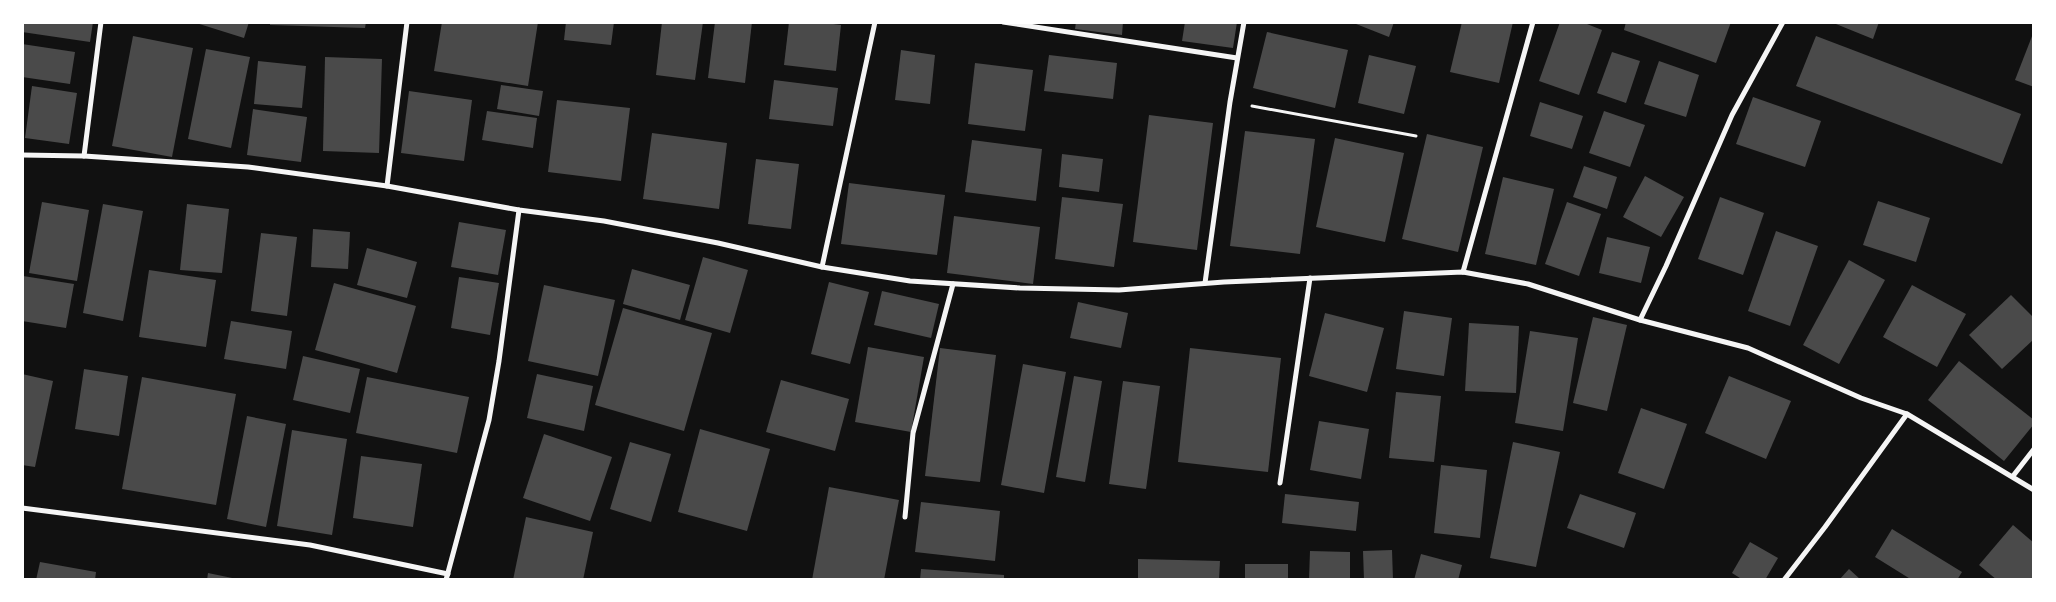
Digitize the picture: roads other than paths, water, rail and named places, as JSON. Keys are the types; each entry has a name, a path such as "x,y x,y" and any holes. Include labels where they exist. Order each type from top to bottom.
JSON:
{"street":[{"path":"84,156 101,22"},
{"path":"387,186 408,22"},
{"path":"822,267 875,22"},
{"path":"1003,22 1237,58"},
{"path":"1205,283 1230,102 1244,22"},
{"path":"1463,272 1533,22"},
{"path":"1640,320 1666,266 1732,115 1783,22"},
{"path":"22,155 84,156 248,167 387,186 520,210 614,223 718,243 822,267 910,281 1020,288 1119,290 1205,283 1463,272 1528,284 1640,320 1748,348 1861,398 1907,414 2034,490"},
{"path":"22,508 310,545 447,577 489,420 520,210"},
{"path":"1280,483 1310,278"},
{"path":"905,517 913,433 953,284"},
{"path":"1784,580 1907,414"},
{"path":"2013,476 2034,449"}]}
